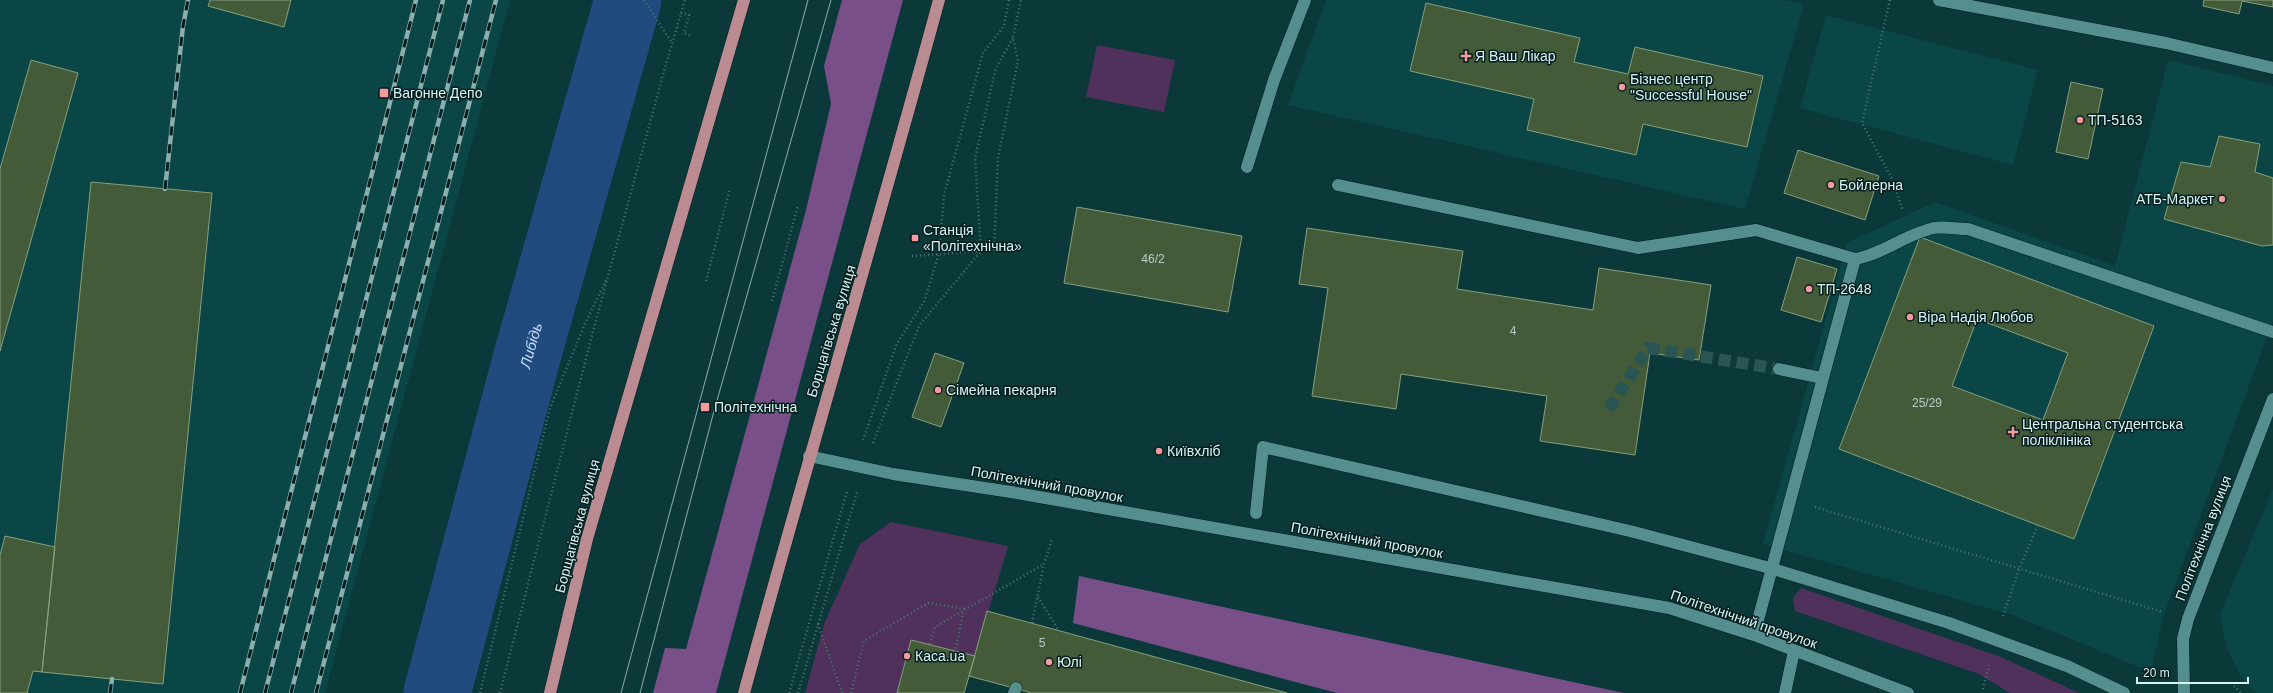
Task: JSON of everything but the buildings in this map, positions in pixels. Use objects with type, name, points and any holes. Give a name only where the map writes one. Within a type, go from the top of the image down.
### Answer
[{"type":"main road","name":"Борщагівська вулиця","points":[[550,693],[587,540],[744,0]]},
{"type":"main road","name":"Борщагівська вулиця","points":[[744,693],[809,456],[877,227],[939,0]]},
{"type":"street","points":[[1247,167],[1274,80],[1305,0]]},
{"type":"street","points":[[1939,0],[2166,43],[2273,68]]},
{"type":"street","points":[[1338,185],[1638,248],[1756,230],[1855,259],[1869,256],[1912,236],[1934,228],[1968,230],[2273,332]]},
{"type":"street","points":[[1754,635],[1770,568],[1855,259]]},
{"type":"street","points":[[1779,369],[1822,378]]},
{"type":"street","name":"Політехнічна вулиця","points":[[2184,693],[2183,639],[2188,619],[2273,399]]},
{"type":"street","points":[[1256,513],[1263,447],[1630,531],[1770,568],[1949,623],[2067,666],[2124,693]]},
{"type":"street","name":"Політехнічний провулок","points":[[809,456],[892,474],[1011,492],[1669,608],[1754,635],[1908,693]]},
{"type":"street","points":[[1785,693],[1794,651]]},
{"type":"path","points":[[644,0],[672,43]]},
{"type":"path","points":[[500,693],[609,274],[685,0]]},
{"type":"path","points":[[789,693],[897,343],[924,302],[939,252],[944,195],[983,53],[1004,26],[1009,0]]},
{"type":"path","points":[[798,693],[860,466],[919,326],[981,251],[975,158],[996,68],[1013,37],[1021,0]]},
{"type":"path","points":[[1890,0],[1862,123],[1892,179],[1912,236]]},
{"type":"path","points":[[681,13],[689,15],[684,33],[692,36]]},
{"type":"path","points":[[912,256],[939,252],[994,250],[998,158],[1018,61],[1013,37]]},
{"type":"path","points":[[706,281],[730,188]]},
{"type":"path","points":[[772,301],[798,205]]},
{"type":"path","points":[[480,693],[550,408],[584,326],[609,274]]},
{"type":"path","points":[[1789,499],[2188,619]]},
{"type":"path","points":[[1983,689],[1995,640],[2019,569],[2038,525]]},
{"type":"path","points":[[1032,623],[1044,564],[1052,539]]},
{"type":"path","points":[[930,644],[935,628],[964,609],[1044,564]]},
{"type":"path","points":[[1038,597],[1059,631]]},
{"type":"path","points":[[851,693],[864,642],[928,603],[964,609]]},
{"type":"path","points":[[955,651],[964,609]]},
{"type":"path","points":[[817,623],[842,693]]},
{"type":"path","points":[[2234,686],[2241,693]]},
{"type":"shaded area","points":[[0,0],[510,0],[325,693],[0,693]]},
{"type":"shaded area","points":[[842,0],[903,0],[716,693],[653,693],[665,648],[686,649],[806,210],[831,104],[824,66]]},
{"type":"shaded area","points":[[1326,0],[1784,0],[1804,4],[1745,209],[1288,105]]},
{"type":"shaded area","points":[[1826,15],[2038,70],[2013,165],[1800,108]]},
{"type":"shaded area","points":[[1097,45],[1175,60],[1164,112],[1086,97]]},
{"type":"shaded area","name":"Центральна студентська поліклініка","points":[[2168,60],[2273,86],[2273,321],[2163,617],[2152,666],[2146,670],[2013,615],[1763,544],[1847,243],[1935,202],[2115,266]]},
{"type":"shaded area","points":[[2273,489],[2273,693],[2256,693],[2240,675],[2226,646],[2220,614]]},
{"type":"shaded area","points":[[891,522],[1008,546],[975,656],[911,640],[897,693],[805,693],[824,624],[860,544]]},
{"type":"shaded area","points":[[1079,576],[1624,693],[1337,693],[1073,623]]},
{"type":"shaded area","points":[[1801,588],[2001,657],[2079,693],[2010,693],[1979,674],[1795,611],[1793,598]]},
{"type":"waterway","name":"Либідь","points":[[437,693],[528,353],[628,0]]},
{"type":"tunnel","points":[[1609,409],[1648,348],[1779,369]]},
{"type":"tram line","points":[[621,693],[808,0]]},
{"type":"tram line","points":[[640,693],[714,411],[831,0]]},
{"type":"railway","points":[[165,189],[183,26],[188,0]]},
{"type":"railway","points":[[240,693],[416,0]]},
{"type":"railway","points":[[265,693],[443,0]]},
{"type":"railway","points":[[291,693],[470,0]]},
{"type":"railway","points":[[316,693],[496,0]]},
{"type":"railway","points":[[110,693],[112,679]]},
{"type":"place","name":"Я Ваш Лікар","points":[[1466,56]]},
{"type":"place","name":"Бізнес центр \"Successful House\"","points":[[1622,87]]},
{"type":"place","name":"Вагонне Депо","points":[[384,93]]},
{"type":"place","name":"ТП-5163","points":[[2080,120]]},
{"type":"place","name":"Бойлерна","points":[[1831,185]]},
{"type":"place","name":"АТБ-Маркет","points":[[2222,199]]},
{"type":"place","name":"Станція «Політехнічна»","points":[[915,238]]},
{"type":"place","name":"ТП-2648","points":[[1809,289]]},
{"type":"place","name":"Віра Надія Любов","points":[[1910,317]]},
{"type":"place","name":"Сімейна пекарня","points":[[938,390]]},
{"type":"place","name":"Політехнічна","points":[[705,407]]},
{"type":"place","name":"Центральна студентська поліклініка","points":[[2013,432]]},
{"type":"place","name":"Київхліб","points":[[1159,451]]},
{"type":"place","name":"Каса.ua","points":[[907,656]]},
{"type":"place","name":"Юлі","points":[[1049,662]]}]
